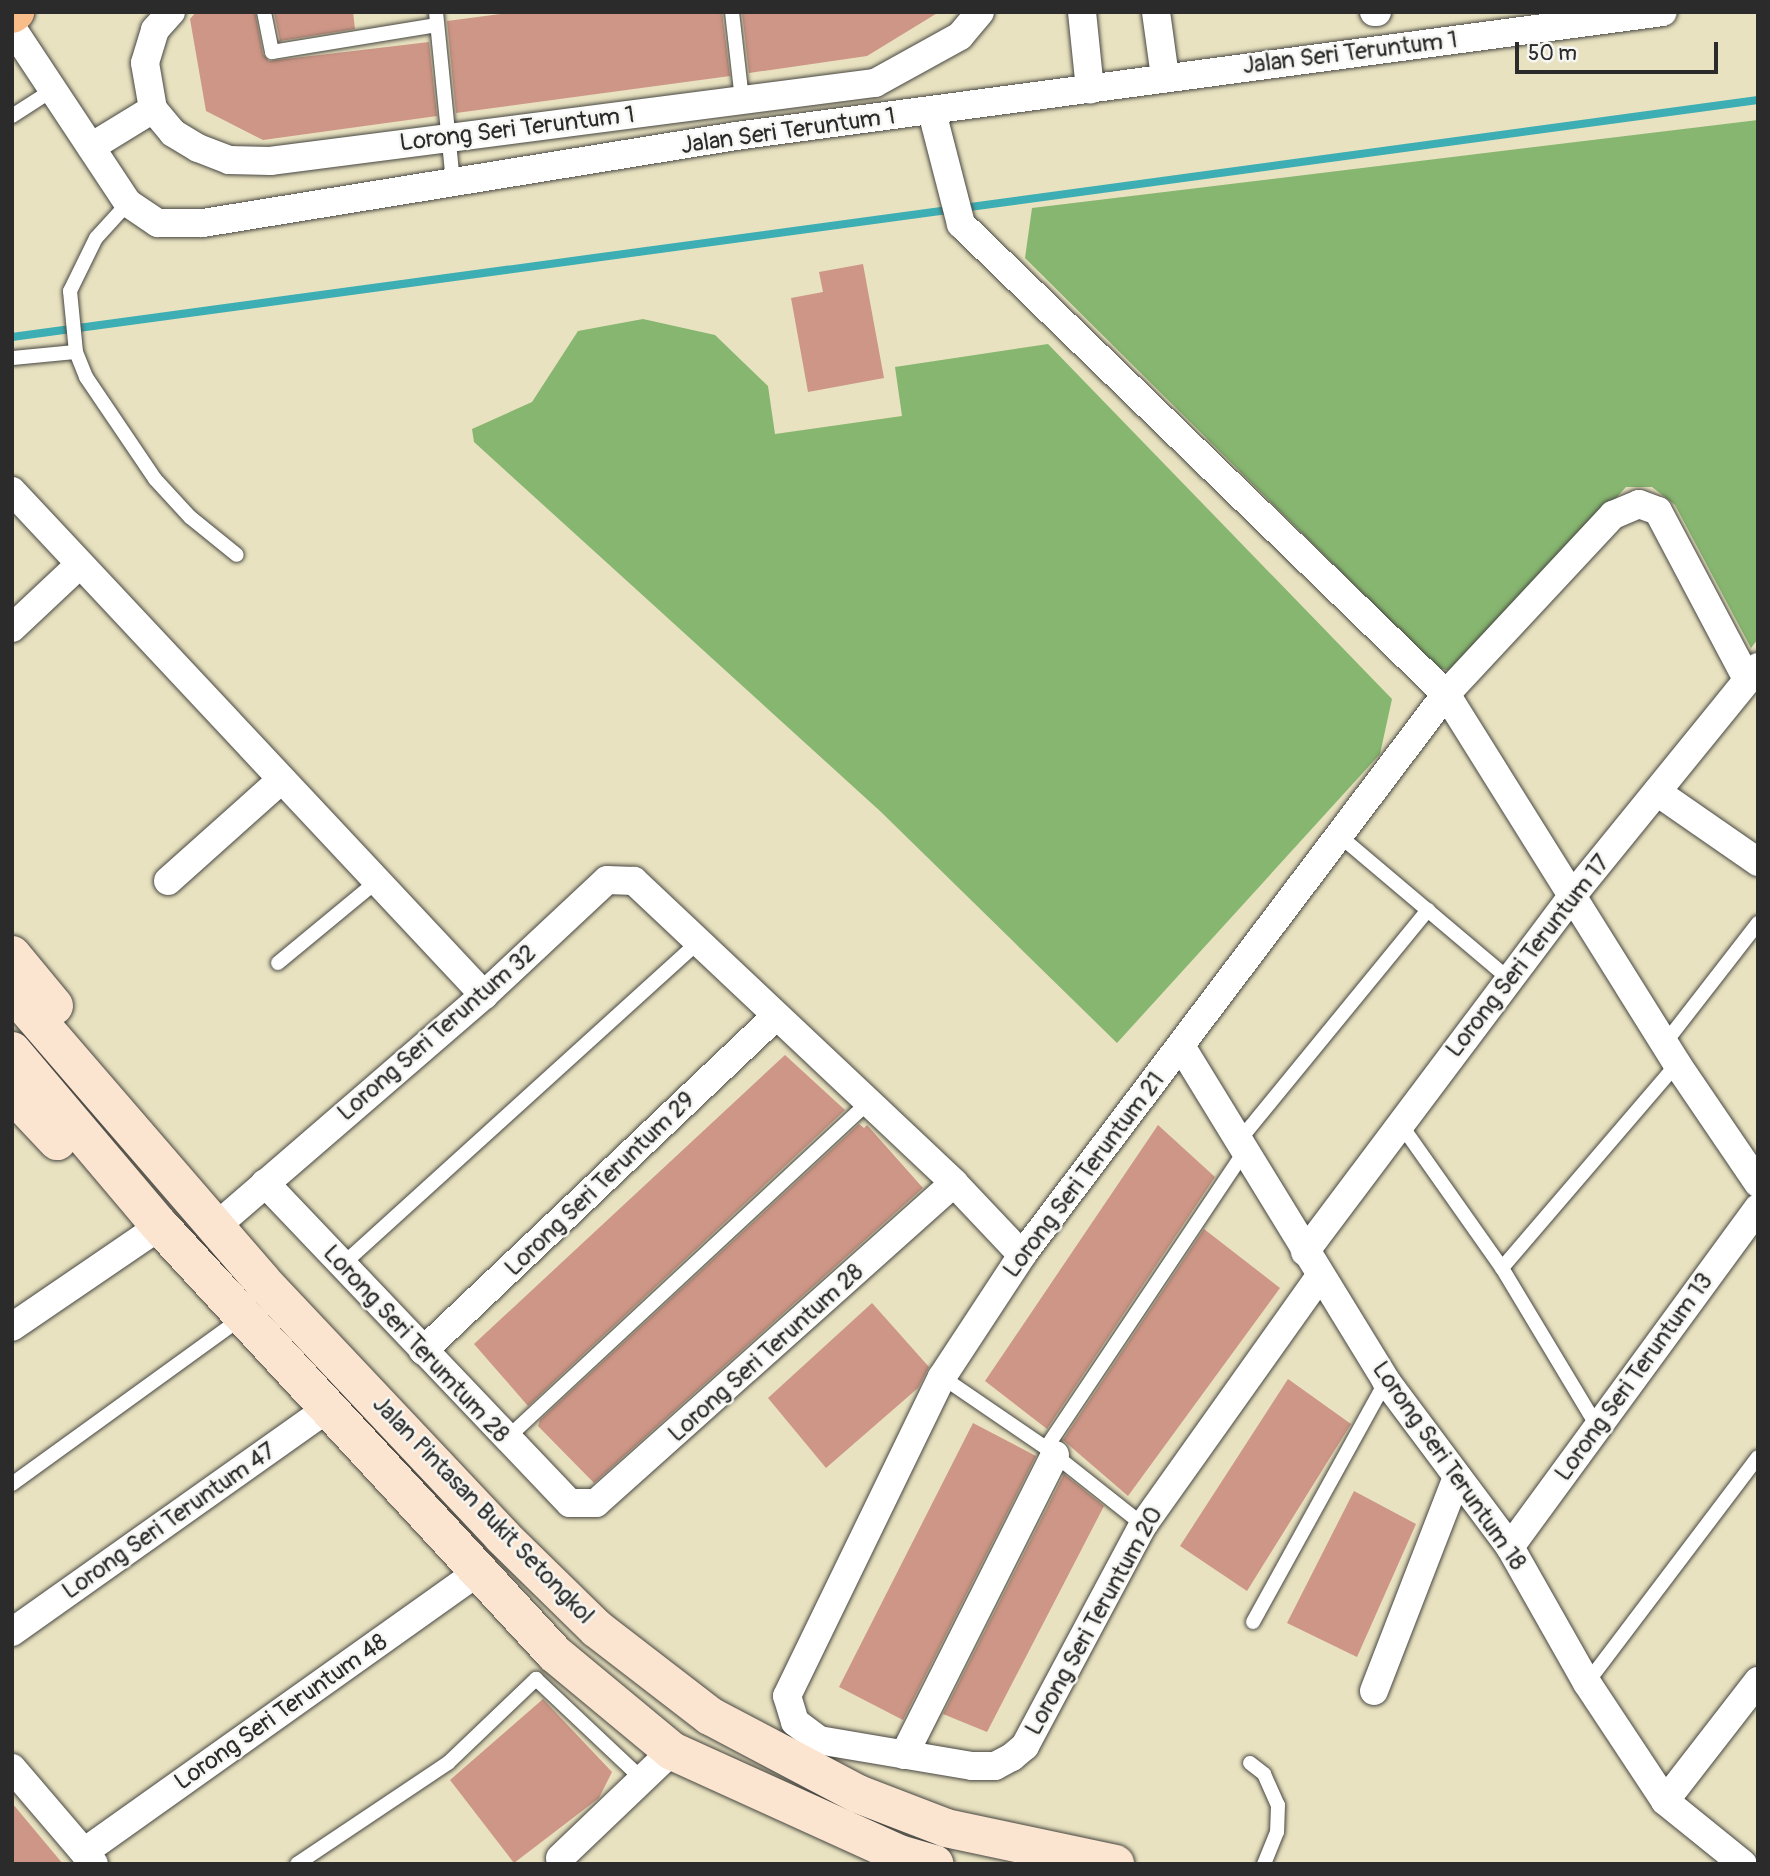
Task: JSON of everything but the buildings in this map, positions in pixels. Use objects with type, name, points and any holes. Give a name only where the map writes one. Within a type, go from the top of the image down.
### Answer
[{"type":"main road","points":[[12,955],[228,1216],[262,1281]]},
{"type":"main road","name":"Jalan Pintasan Bukit Setongkol","points":[[12,991],[262,1281],[502,1536],[597,1629],[710,1716],[858,1794],[946,1828],[1115,1864]]},
{"type":"main road","points":[[12,1051],[133,1193]]},
{"type":"main road","name":"Jalan Pintasan Bukit Setongkol","points":[[12,1093],[94,1174],[133,1193],[326,1410],[555,1654],[672,1751],[899,1854],[935,1864]]},
{"type":"street","points":[[91,147],[153,109],[145,63],[155,30],[171,12]]},
{"type":"street","name":"Lorong Seri Teruntum 1","points":[[153,109],[173,133],[229,160],[270,161],[875,83],[960,36],[980,12]]},
{"type":"street","points":[[1082,12],[1090,90]]},
{"type":"street","points":[[1156,12],[1165,77]]},
{"type":"street","name":"Jalan Seri Teruntum 1","points":[[12,28],[51,91],[128,203],[158,223],[203,223],[736,136],[932,112],[1165,77],[1663,12]]},
{"type":"street","points":[[932,112],[957,211],[1446,694],[1671,1054],[1758,1183]]},
{"type":"street","points":[[12,491],[280,781],[484,995]]},
{"type":"street","name":"Lorong Seri Teruntum 21","points":[[787,1696],[942,1377],[1022,1255],[1341,837],[1446,694],[1613,515],[1639,504],[1658,511],[1752,673]]},
{"type":"street","points":[[12,628],[79,565]]},
{"type":"street","name":"Lorong Seri Teruntum 17","points":[[1305,1252],[1399,1122],[1572,896],[1752,673]]},
{"type":"street","points":[[168,881],[280,781]]},
{"type":"street","points":[[1657,792],[1758,862]]},
{"type":"street","name":"Lorong Seri Teruntum 32","points":[[228,1216],[484,995],[607,880],[634,881],[698,942]]},
{"type":"street","points":[[698,942],[954,1183],[1022,1255]]},
{"type":"street","name":"Lorong Seri Teruntum 29","points":[[424,1351],[776,1016]]},
{"type":"street","name":"Lorong Seri Teruntum 18","points":[[1181,1046],[1386,1381],[1510,1547],[1587,1683],[1665,1801],[1743,1864]]},
{"type":"street","name":"Lorong Seri Terumtum 28","points":[[265,1183],[506,1439],[570,1503]]},
{"type":"street","name":"Lorong Seri Teruntum 28","points":[[570,1503],[596,1503],[954,1183]]},
{"type":"street","name":"Lorong Seri Teruntum 13","points":[[1510,1547],[1758,1208]]},
{"type":"street","points":[[12,1327],[160,1226]]},
{"type":"street","name":"Lorong Seri Teruntum 20","points":[[787,1696],[795,1722],[819,1740],[904,1755],[995,1766],[1024,1746],[1143,1525],[1320,1276]]},
{"type":"street","name":"Lorong Seri Teruntum 47","points":[[12,1632],[326,1410]]},
{"type":"street","points":[[904,1755],[1050,1452]]},
{"type":"street","points":[[1374,1691],[1457,1477]]},
{"type":"street","name":"Lorong Seri Teruntum 48","points":[[89,1858],[477,1573]]},
{"type":"street","points":[[1665,1801],[1753,1699]]},
{"type":"street","points":[[560,1858],[672,1751]]},
{"type":"street","points":[[12,1768],[89,1858]]},
{"type":"lane","points":[[264,12],[272,52],[437,19],[453,181]]},
{"type":"lane","points":[[732,12],[742,100]]},
{"type":"lane","points":[[12,116],[51,91]]},
{"type":"lane","points":[[128,203],[96,238],[70,291],[75,344],[86,376],[155,480],[190,517],[237,555]]},
{"type":"lane","points":[[12,358],[75,344]]},
{"type":"lane","points":[[1341,837],[1509,979]]},
{"type":"lane","points":[[278,963],[376,882]]},
{"type":"lane","points":[[1050,1452],[1241,1147],[1428,910]]},
{"type":"lane","points":[[1502,1268],[1671,1054],[1758,923]]},
{"type":"lane","points":[[342,1265],[698,942]]},
{"type":"lane","points":[[506,1439],[867,1102]]},
{"type":"lane","points":[[1399,1122],[1502,1268],[1597,1426]]},
{"type":"lane","points":[[12,1484],[242,1318]]},
{"type":"lane","points":[[942,1377],[1050,1452],[1143,1525]]},
{"type":"lane","points":[[1253,1622],[1386,1381]]},
{"type":"lane","points":[[1587,1683],[1758,1457]]},
{"type":"lane","points":[[297,1864],[448,1763],[537,1679],[642,1779]]},
{"type":"lane","points":[[1250,1763],[1264,1774],[1278,1805],[1278,1832],[1264,1864]]},
{"type":"green space","points":[[1758,120],[1758,639],[1751,648],[1675,505],[1652,487],[1626,487],[1460,673],[1438,668],[1025,258],[1032,208]]},
{"type":"green space","points":[[643,319],[715,335],[768,386],[775,434],[902,416],[895,367],[1048,344],[1392,699],[1380,754],[1117,1043],[880,811],[474,442],[472,429],[532,402],[578,331]]},
{"type":"waterway","points":[[12,337],[1758,100]]}]
